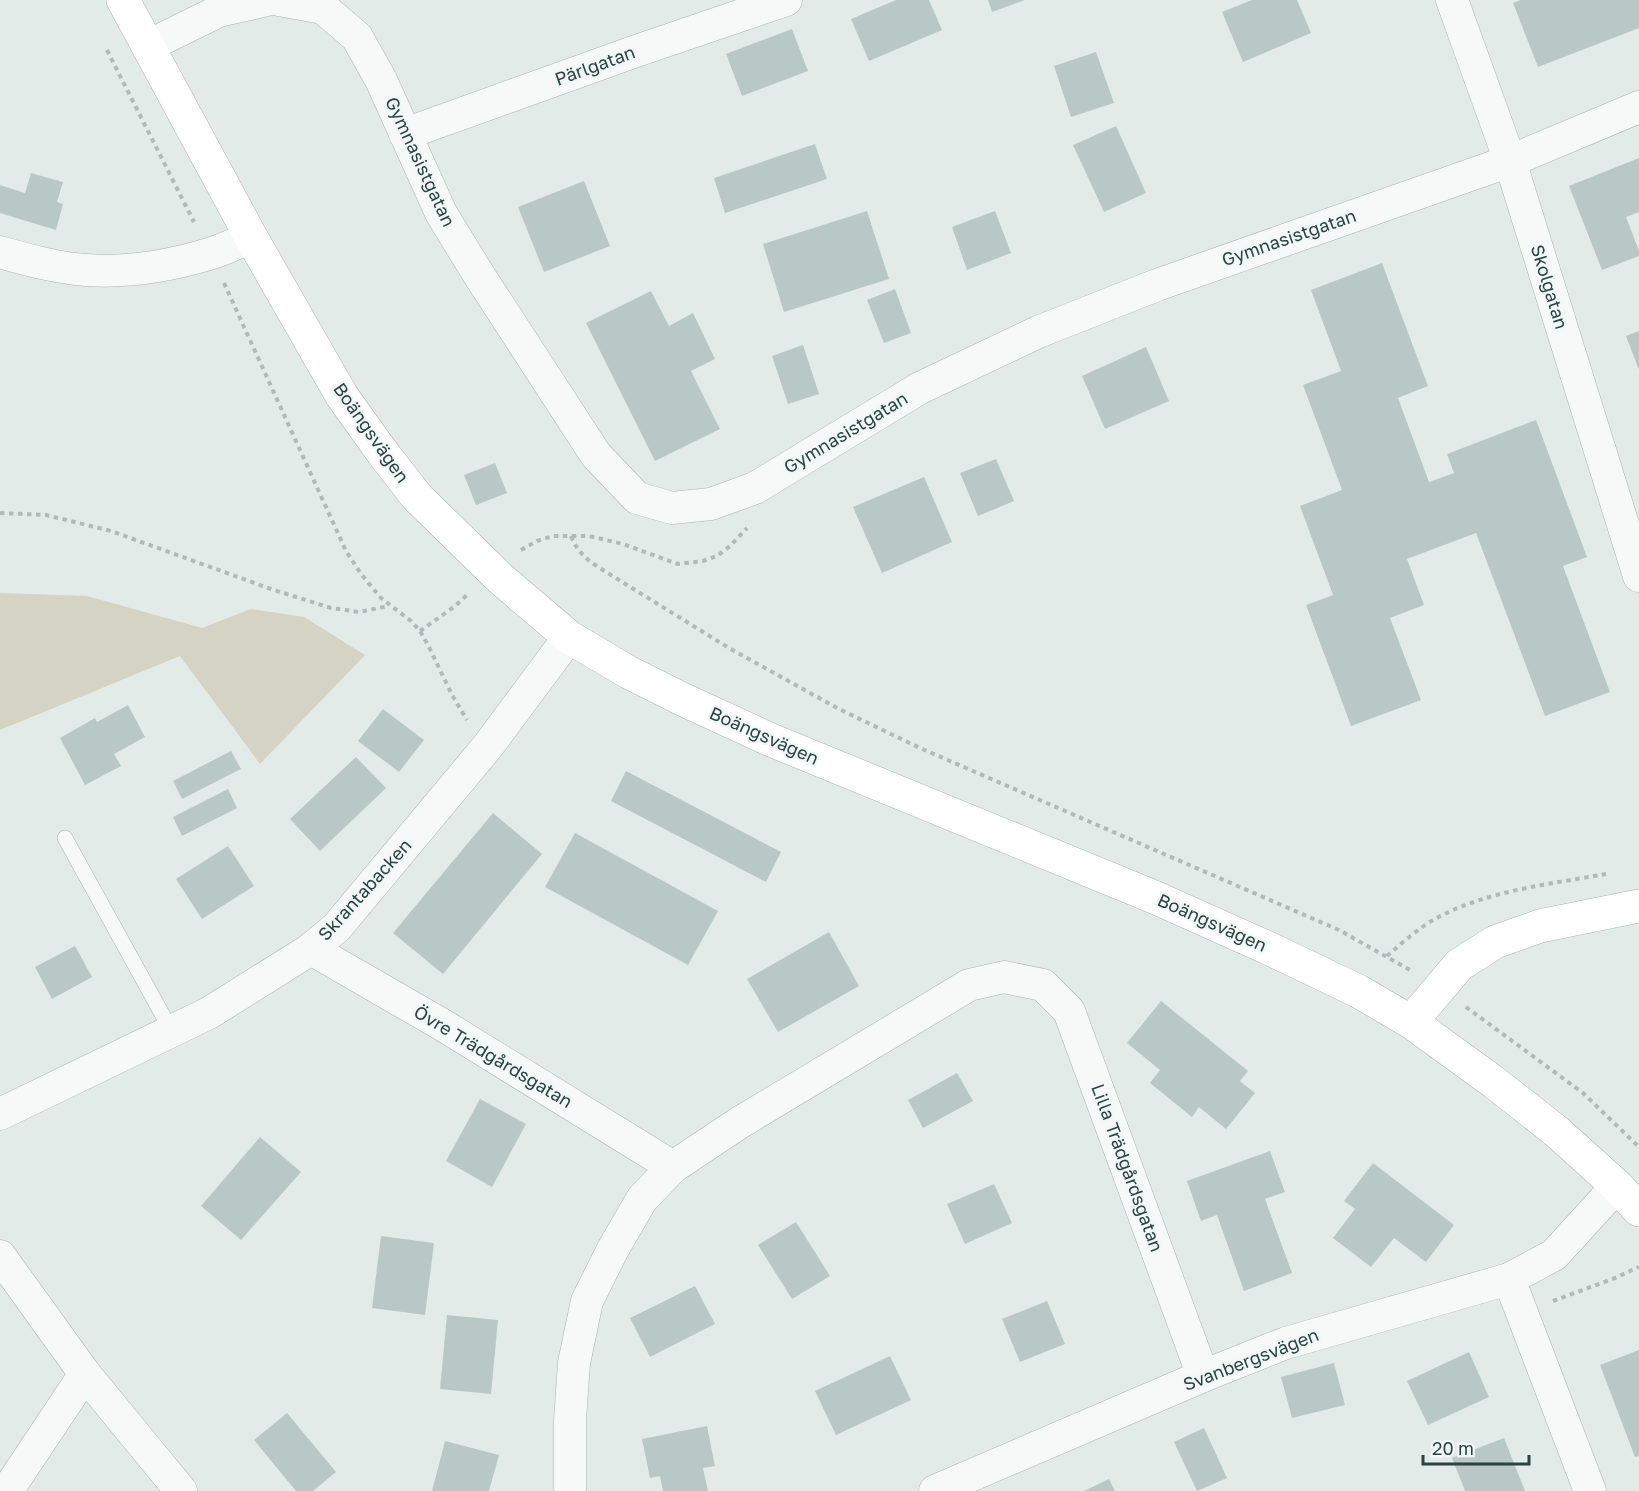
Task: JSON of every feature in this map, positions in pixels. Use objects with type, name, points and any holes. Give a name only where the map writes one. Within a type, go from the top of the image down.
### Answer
[{"type":"street","name":"Boängsvägen","points":[[123,0],[251,237],[342,396],[417,497],[501,579],[569,637],[628,672],[752,731],[1154,897],[1358,991],[1411,1022],[1495,1083],[1556,1131],[1617,1186],[1639,1210]]},
{"type":"street","points":[[148,46],[219,11],[267,0]]},
{"type":"street","name":"Gymnasistgatan","points":[[279,0],[324,4],[357,37],[381,80],[441,213],[596,455],[637,498],[672,508],[711,504],[755,488],[920,388],[1038,332],[1157,285],[1510,160],[1639,107]]},
{"type":"street","name":"Pärlgatan","points":[[405,134],[786,0]]},
{"type":"street","name":"Skolgatan","points":[[1452,0],[1510,160],[1639,576]]},
{"type":"street","points":[[0,252],[36,262],[83,270],[121,271],[210,254],[251,237]]},
{"type":"street","name":"Skrantabacken","points":[[0,1114],[209,1014],[311,949],[337,927],[488,746],[569,637]]},
{"type":"street","points":[[1411,1022],[1459,965],[1495,942],[1540,926],[1639,906]]},
{"type":"street","name":"Övre Trädgårdsgatan","points":[[311,949],[441,1024],[673,1167]]},
{"type":"street","name":"Lilla Trädgårdsgatan","points":[[673,1167],[739,1123],[969,986],[1004,976],[1043,984],[1069,1011],[1203,1376]]},
{"type":"street","points":[[570,1491],[570,1420],[574,1363],[587,1301],[642,1199],[673,1167]]},
{"type":"street","name":"Svanbergsvägen","points":[[935,1491],[1203,1376],[1286,1343],[1509,1280],[1554,1255],[1617,1186]]},
{"type":"street","points":[[0,1256],[85,1374],[181,1491]]},
{"type":"street","points":[[1509,1280],[1590,1491]]},
{"type":"street","points":[[7,1491],[85,1374]]},
{"type":"lane","points":[[65,838],[172,1032]]},
{"type":"path","points":[[106,47],[210,254],[346,551],[381,598],[411,621],[420,631],[452,695],[472,727],[488,746]]},
{"type":"path","points":[[0,513],[46,515],[103,529],[331,608],[359,612],[390,606]]},
{"type":"path","points":[[521,550],[545,538],[571,536],[576,549],[598,567],[729,648],[839,710],[920,748],[1339,930],[1404,966],[1473,1011],[1583,1093],[1639,1147]]},
{"type":"path","points":[[420,631],[472,591]]},
{"type":"path","points":[[1522,1312],[1639,1267]]},
{"type":"shaded area","points":[[0,593],[87,596],[202,628],[251,609],[304,617],[365,655],[260,764],[180,656],[0,730]]},
{"type":"building","points":[[896,0],[929,0],[942,30],[869,61],[851,19]]},
{"type":"building","points":[[988,0],[1025,0],[992,12]]},
{"type":"building","points":[[1252,0],[1297,0],[1311,33],[1243,62],[1222,12]]},
{"type":"building","points":[[1521,0],[1639,0],[1639,28],[1538,67],[1513,3]]},
{"type":"building","points":[[792,29],[808,71],[742,96],[726,54]]},
{"type":"building","points":[[1096,52],[1114,103],[1071,117],[1054,66]]},
{"type":"building","points":[[1116,126],[1146,193],[1104,212],[1073,145]]},
{"type":"building","points":[[815,144],[827,179],[725,213],[714,178]]},
{"type":"building","points":[[1639,158],[1639,212],[1626,217],[1639,256],[1602,270],[1569,186]]},
{"type":"building","points":[[31,173],[63,182],[57,202],[63,204],[56,230],[0,213],[0,185],[25,193]]},
{"type":"building","points":[[584,181],[610,246],[544,272],[518,207]]},
{"type":"building","points":[[867,211],[889,279],[784,312],[763,244]]},
{"type":"building","points":[[995,211],[1011,253],[967,270],[952,227]]},
{"type":"building","points":[[1382,263],[1428,386],[1398,398],[1429,482],[1454,473],[1447,454],[1536,420],[1587,557],[1563,566],[1610,692],[1545,716],[1476,533],[1407,559],[1424,605],[1390,618],[1421,700],[1351,726],[1306,605],[1333,595],[1300,506],[1342,490],[1303,385],[1341,371],[1311,290]]},
{"type":"building","points":[[895,289],[911,333],[884,343],[867,300]]},
{"type":"building","points":[[651,291],[669,326],[693,313],[715,359],[691,371],[720,429],[655,461],[586,323]]},
{"type":"building","points":[[1639,331],[1639,370],[1626,336]]},
{"type":"building","points":[[803,345],[819,394],[788,404],[772,356]]},
{"type":"building","points":[[1146,347],[1169,401],[1105,429],[1082,376]]},
{"type":"building","points":[[996,459],[1014,501],[978,516],[960,473]]},
{"type":"building","points":[[495,463],[507,493],[476,505],[464,475]]},
{"type":"building","points":[[924,477],[952,542],[882,573],[853,507]]},
{"type":"building","points":[[128,705],[145,737],[114,754],[121,766],[85,785],[60,738],[95,718],[97,722]]},
{"type":"building","points":[[383,709],[424,740],[399,772],[358,741]]},
{"type":"building","points":[[231,751],[241,769],[182,799],[173,781]]},
{"type":"building","points":[[356,757],[386,788],[320,851],[290,819]]},
{"type":"building","points":[[626,771],[781,852],[766,882],[611,801]]},
{"type":"building","points":[[228,789],[237,808],[182,836],[173,817]]},
{"type":"building","points":[[493,813],[542,854],[443,974],[393,933]]},
{"type":"building","points":[[575,833],[718,911],[688,965],[545,887]]},
{"type":"building","points":[[228,846],[254,886],[202,919],[176,879]]},
{"type":"building","points":[[829,932],[859,986],[778,1032],[747,979]]},
{"type":"building","points":[[75,946],[92,977],[52,999],[35,967]]},
{"type":"building","points":[[1161,1001],[1248,1071],[1240,1081],[1255,1093],[1226,1129],[1199,1107],[1192,1117],[1150,1083],[1160,1070],[1127,1043]]},
{"type":"building","points":[[957,1073],[973,1101],[923,1128],[908,1100]]},
{"type":"building","points":[[480,1099],[526,1124],[492,1187],[446,1161]]},
{"type":"building","points":[[260,1137],[301,1172],[241,1240],[201,1206]]},
{"type":"building","points":[[1270,1151],[1285,1192],[1265,1199],[1292,1273],[1244,1291],[1217,1215],[1201,1221],[1187,1181]]},
{"type":"building","points":[[1373,1163],[1454,1225],[1426,1262],[1394,1238],[1371,1267],[1333,1238],[1355,1209],[1344,1201]]},
{"type":"building","points":[[994,1184],[1012,1223],[965,1244],[947,1204]]},
{"type":"building","points":[[796,1222],[830,1276],[792,1299],[758,1245]]},
{"type":"building","points":[[381,1236],[434,1243],[425,1315],[372,1308]]},
{"type":"building","points":[[695,1286],[715,1324],[650,1357],[630,1318]]},
{"type":"building","points":[[1047,1301],[1065,1344],[1020,1362],[1002,1319]]},
{"type":"building","points":[[447,1315],[498,1320],[491,1394],[440,1389]]},
{"type":"building","points":[[1639,1350],[1639,1456],[1635,1457],[1600,1365]]},
{"type":"building","points":[[1469,1352],[1489,1397],[1428,1425],[1407,1381]]},
{"type":"building","points":[[890,1356],[911,1400],[836,1435],[815,1391]]},
{"type":"building","points":[[1334,1363],[1345,1405],[1292,1418],[1281,1377]]},
{"type":"building","points":[[287,1413],[336,1472],[313,1491],[296,1491],[254,1440]]},
{"type":"building","points":[[707,1426],[715,1466],[703,1468],[708,1491],[663,1491],[660,1476],[650,1478],[642,1439]]},
{"type":"building","points":[[1204,1428],[1227,1478],[1197,1491],[1174,1442]]},
{"type":"building","points":[[1504,1438],[1525,1491],[1465,1491],[1452,1458]]},
{"type":"building","points":[[445,1441],[499,1455],[489,1491],[432,1491]]},
{"type":"building","points":[[1109,1479],[1115,1491],[1084,1491]]}]
